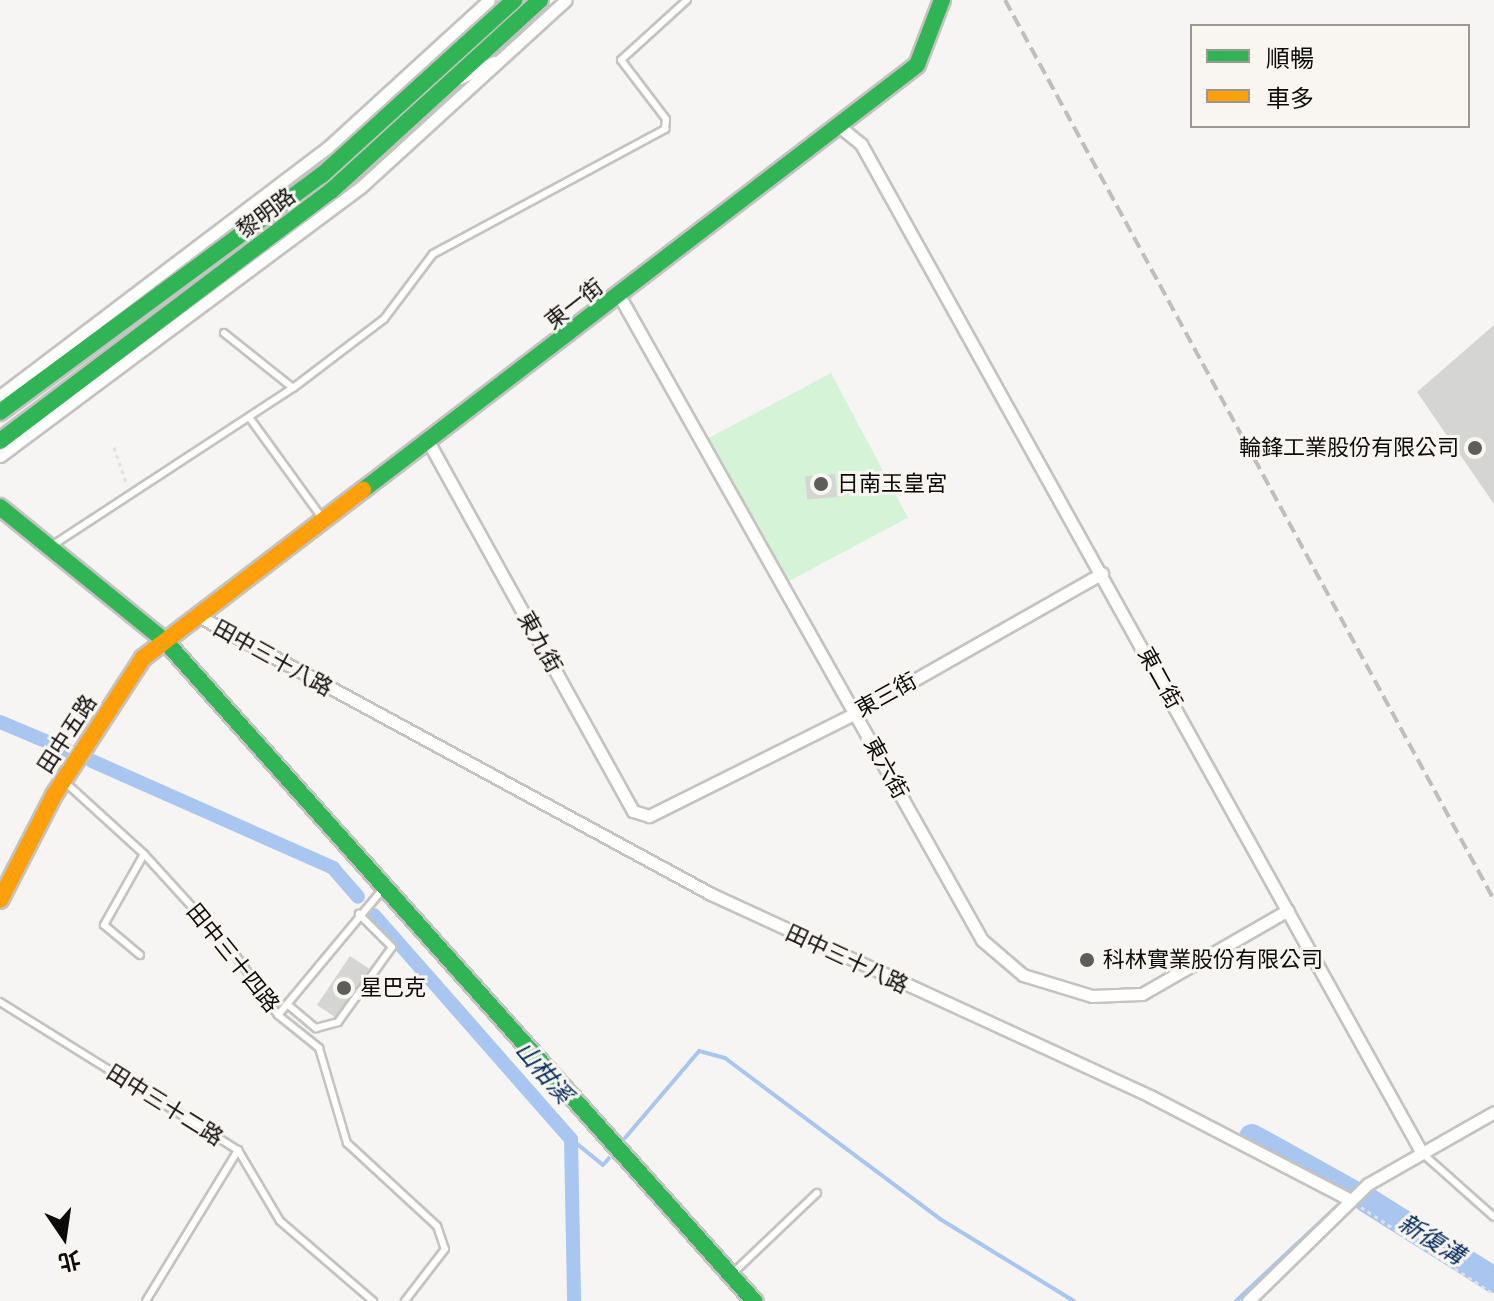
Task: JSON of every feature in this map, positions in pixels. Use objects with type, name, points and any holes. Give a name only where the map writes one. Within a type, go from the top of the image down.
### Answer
[{"type":"street","points":[[0,396],[222,229],[427,59],[489,0]]},
{"type":"street","name":"黎明路","points":[[0,412],[322,175],[514,0]]},
{"type":"street","name":"黎明路","points":[[0,441],[331,191],[459,79],[498,53],[540,0]]},
{"type":"street","points":[[0,456],[372,178],[498,53],[566,0]]},
{"type":"street","name":"東一街","points":[[202,618],[917,65],[942,0]]},
{"type":"street","points":[[427,59],[496,19]]},
{"type":"street","name":"東二街","points":[[840,127],[861,144],[1422,1153]]},
{"type":"street","points":[[178,280],[222,229]]},
{"type":"street","points":[[203,306],[222,274]]},
{"type":"street","name":"東六街","points":[[620,297],[982,940],[1023,975],[1092,996],[1142,994],[1288,910]]},
{"type":"street","name":"東九街","points":[[429,443],[633,811],[667,813]]},
{"type":"street","points":[[0,507],[165,641],[754,1301]]},
{"type":"street","name":"東三街","points":[[667,813],[856,713],[1102,573]]},
{"type":"street","name":"田中五路","points":[[0,900],[63,781],[143,658],[202,618]]},
{"type":"street","name":"田中三十八路","points":[[202,618],[711,894],[1150,1096],[1351,1200]]},
{"type":"street","points":[[1248,1301],[1351,1200],[1422,1153],[1494,1112]]},
{"type":"lane","points":[[50,547],[293,388],[384,319],[433,254],[665,129],[666,119],[621,60],[687,0]]},
{"type":"lane","points":[[224,333],[293,388]]},
{"type":"lane","points":[[249,417],[326,523]]},
{"type":"lane","name":"田中三十四路","points":[[63,781],[144,854],[278,1015],[319,1048],[347,1143],[437,1226],[445,1249],[405,1301]]},
{"type":"lane","points":[[140,955],[104,925],[144,854]]},
{"type":"lane","points":[[278,1015],[359,914],[385,887]]},
{"type":"lane","points":[[287,1004],[316,1028],[338,1022],[392,947],[359,914]]},
{"type":"lane","name":"田中三十二路","points":[[0,1002],[238,1150],[280,1221],[373,1301]]},
{"type":"lane","points":[[146,1301],[238,1150]]},
{"type":"lane","name":"東二街","points":[[1422,1153],[1494,1217]]},
{"type":"lane","points":[[731,1275],[817,1193]]},
{"type":"path","points":[[114,447],[130,495]]},
{"type":"path","points":[[1351,1200],[1494,1294]]},
{"type":"green space","points":[[831,373],[908,518],[777,587],[700,442]]},
{"type":"building","name":"輪鋒工業股份有限公司","points":[[1494,325],[1494,504],[1417,392]]},
{"type":"building","name":"日南玉皇宮","points":[[835,474],[837,497],[807,500],[805,477]]},
{"type":"building","name":"星巴克","points":[[350,956],[369,969],[336,1018],[317,1005]]},
{"type":"waterway","name":"山柑溪","points":[[0,722],[67,750]]},
{"type":"waterway","name":"山柑溪","points":[[92,761],[333,868],[358,897]]},
{"type":"waterway","name":"山柑溪","points":[[374,915],[571,1139],[574,1301]]},
{"type":"waterway","points":[[625,1138],[699,1051],[725,1058],[940,1219],[1074,1301]]},
{"type":"waterway","name":"新復溝","points":[[1252,1137],[1353,1193]]},
{"type":"waterway","points":[[571,1139],[603,1165],[609,1158]]},
{"type":"waterway","name":"新復溝","points":[[1367,1200],[1494,1280]]},
{"type":"waterway","points":[[1236,1301],[1337,1206]]},
{"type":"railway","points":[[1005,0],[1494,900]]},
{"type":"traffic: fast","points":[[0,412],[322,175],[514,0]]},
{"type":"traffic: fast","points":[[0,441],[331,191],[540,0]]},
{"type":"traffic: fast","points":[[363,490],[917,65],[942,0]]},
{"type":"traffic: fast","points":[[0,507],[165,641],[754,1301]]},
{"type":"traffic: slow","points":[[0,900],[54,795],[143,658],[363,490]]},
{"type":"place","name":"輪鋒工業股份有限公司","points":[[1475,448]]},
{"type":"place","name":"日南玉皇宮","points":[[821,484]]},
{"type":"place","name":"科林實業股份有限公司","points":[[1087,960]]},
{"type":"place","name":"星巴克","points":[[344,988]]}]
